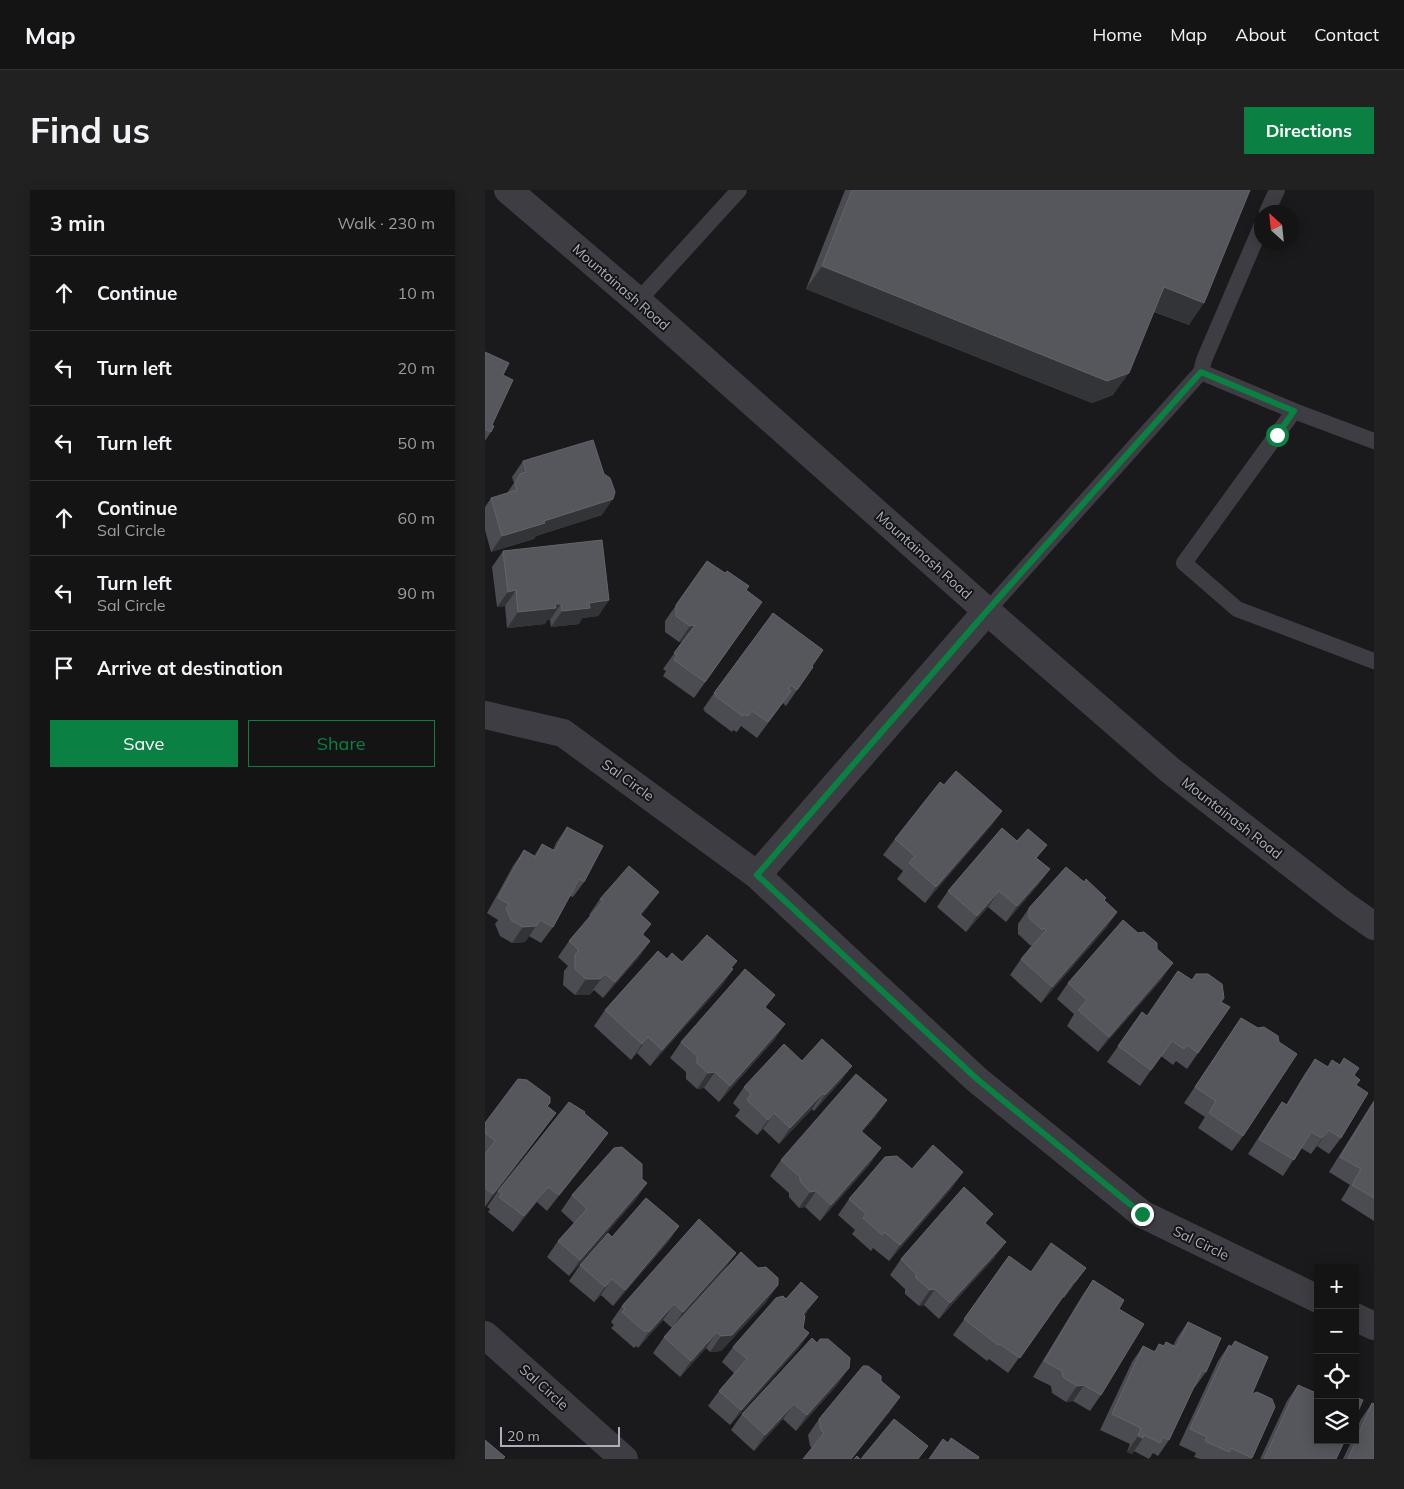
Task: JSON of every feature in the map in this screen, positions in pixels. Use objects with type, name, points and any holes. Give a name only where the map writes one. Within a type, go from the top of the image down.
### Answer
[{"type":"street","name":"Mountainash Road","points":[[508,190],[638,301],[987,611],[1170,770],[1344,905],[1374,926]]},
{"type":"street","points":[[757,875],[987,611]]},
{"type":"street","name":"Sal Circle","points":[[485,715],[563,733],[757,875],[977,1079],[1142,1214],[1314,1297]]},
{"type":"street","points":[[1359,1318],[1374,1326]]},
{"type":"street","name":"Sal Circle","points":[[485,1335],[625,1459]]},
{"type":"lane","points":[[638,301],[739,190]]},
{"type":"lane","points":[[1270,205],[1277,190]]},
{"type":"lane","points":[[987,611],[1201,372],[1204,360],[1254,243]]},
{"type":"lane","points":[[1201,372],[1294,411],[1374,441]]},
{"type":"lane","points":[[1294,411],[1184,563],[1237,609],[1374,661]]},
{"type":"building","points":[[852,190],[1250,190],[1204,303],[1164,287],[1129,373],[1107,381],[822,266]]},
{"type":"building","points":[[485,352],[509,363],[503,375],[513,380],[492,425],[494,426],[491,432],[485,429]]},
{"type":"building","points":[[593,440],[604,474],[610,478],[615,492],[613,499],[502,536],[491,498],[517,490],[515,484],[520,474],[526,472],[523,461]]},
{"type":"building","points":[[602,540],[609,600],[589,603],[590,608],[562,611],[561,604],[555,604],[556,608],[518,612],[516,590],[508,592],[503,551]]},
{"type":"building","points":[[707,561],[725,573],[727,571],[749,586],[746,590],[762,602],[705,682],[674,660],[677,655],[674,653],[695,625],[690,626],[676,616],[676,605]]},
{"type":"building","points":[[773,613],[823,650],[797,690],[791,685],[788,689],[791,691],[768,722],[752,711],[748,716],[744,714],[743,716],[715,696],[716,694],[714,693]]},
{"type":"building","points":[[956,771],[1002,811],[936,887],[909,863],[915,856],[895,839],[940,782],[944,785]]},
{"type":"building","points":[[567,827],[603,846],[584,882],[579,879],[553,927],[540,920],[536,926],[523,927],[511,920],[506,908],[509,904],[498,898],[524,850],[536,857],[542,844],[555,851]]},
{"type":"building","points":[[1002,828],[1017,841],[1028,829],[1047,845],[1036,858],[1050,869],[1017,906],[999,891],[977,916],[948,891]]},
{"type":"building","points":[[629,866],[659,892],[640,914],[651,924],[642,934],[650,941],[615,982],[605,974],[600,979],[586,979],[575,969],[575,955],[579,950],[569,941],[603,901],[600,899]]},
{"type":"building","points":[[1066,867],[1084,882],[1086,879],[1106,898],[1104,900],[1117,912],[1052,987],[1021,959],[1046,930],[1044,928],[1042,930],[1029,918],[1029,908]]},
{"type":"building","points":[[1123,920],[1138,933],[1144,932],[1157,943],[1157,949],[1173,963],[1109,1037],[1078,1010],[1087,1000],[1068,983]]},
{"type":"building","points":[[707,935],[737,961],[731,968],[733,969],[662,1050],[648,1037],[642,1044],[605,1010],[658,951],[667,959],[672,953],[682,962]]},
{"type":"building","points":[[745,969],[775,995],[765,1007],[785,1024],[730,1086],[715,1072],[708,1073],[697,1063],[697,1056],[681,1042]]},
{"type":"building","points":[[1178,971],[1192,980],[1196,974],[1208,974],[1222,984],[1224,998],[1221,1002],[1230,1007],[1198,1053],[1187,1045],[1184,1049],[1172,1041],[1151,1070],[1118,1046],[1142,1012],[1147,1016]]},
{"type":"building","points":[[1241,1018],[1258,1028],[1264,1027],[1278,1036],[1279,1042],[1297,1054],[1243,1136],[1209,1113],[1216,1101],[1195,1087]]},
{"type":"building","points":[[822,1039],[852,1066],[790,1128],[774,1113],[768,1120],[747,1100],[751,1094],[744,1087],[784,1044],[802,1061]]},
{"type":"building","points":[[1344,1058],[1359,1068],[1354,1075],[1360,1080],[1356,1085],[1368,1093],[1341,1138],[1329,1130],[1322,1138],[1311,1132],[1294,1160],[1259,1139],[1282,1102],[1287,1105],[1315,1059],[1328,1067],[1332,1060],[1340,1065]]},
{"type":"building","points":[[856,1074],[887,1100],[861,1131],[881,1148],[831,1205],[816,1191],[810,1192],[800,1181],[800,1177],[781,1160]]},
{"type":"building","points":[[518,1079],[527,1080],[550,1097],[550,1103],[547,1106],[556,1113],[493,1194],[485,1188],[485,1154],[495,1141],[485,1133],[485,1123]]},
{"type":"building","points":[[569,1102],[585,1112],[608,1133],[559,1195],[548,1187],[524,1216],[499,1197],[502,1194],[498,1191]]},
{"type":"building","points":[[1374,1102],[1374,1198],[1352,1185],[1361,1169],[1340,1157]]},
{"type":"building","points":[[933,1145],[963,1172],[900,1245],[884,1232],[882,1235],[863,1218],[866,1214],[849,1199],[885,1157],[897,1156],[912,1169]]},
{"type":"building","points":[[622,1147],[642,1164],[642,1179],[647,1183],[580,1260],[558,1241],[587,1209],[572,1195],[614,1148]]},
{"type":"building","points":[[964,1187],[993,1214],[985,1223],[1006,1242],[950,1303],[935,1289],[930,1290],[916,1278],[916,1274],[901,1259]]},
{"type":"building","points":[[646,1198],[679,1226],[625,1290],[612,1279],[605,1287],[580,1265],[608,1233],[612,1237]]},
{"type":"building","points":[[699,1219],[736,1253],[683,1312],[674,1304],[649,1332],[647,1330],[645,1332],[622,1312],[625,1309],[622,1306]]},
{"type":"building","points":[[1051,1243],[1086,1268],[1074,1281],[1020,1358],[1000,1344],[998,1345],[964,1319],[1009,1256],[1031,1272]]},
{"type":"building","points":[[741,1252],[758,1268],[766,1267],[778,1278],[778,1285],[732,1335],[721,1336],[717,1332],[691,1361],[664,1337]]},
{"type":"building","points":[[1093,1280],[1124,1300],[1119,1309],[1144,1324],[1101,1395],[1084,1385],[1077,1386],[1063,1377],[1062,1371],[1044,1361]]},
{"type":"building","points":[[801,1282],[818,1297],[803,1314],[805,1316],[803,1328],[809,1333],[741,1410],[719,1391],[747,1359],[733,1347],[776,1298],[783,1296],[786,1299]]},
{"type":"building","points":[[1188,1322],[1221,1338],[1206,1372],[1202,1370],[1169,1440],[1163,1437],[1160,1443],[1144,1435],[1143,1438],[1138,1436],[1141,1428],[1112,1414],[1143,1346],[1155,1352],[1159,1344],[1164,1346],[1166,1342],[1176,1347]]},
{"type":"building","points":[[812,1338],[817,1343],[820,1339],[828,1339],[850,1358],[849,1368],[807,1415],[794,1404],[765,1435],[742,1414]]},
{"type":"building","points":[[1235,1341],[1268,1357],[1252,1394],[1257,1392],[1272,1399],[1275,1407],[1252,1458],[1231,1448],[1229,1452],[1205,1441],[1207,1437],[1190,1429],[1229,1345],[1232,1347]]},
{"type":"building","points":[[863,1366],[868,1366],[881,1376],[881,1381],[900,1397],[851,1459],[803,1459],[824,1433],[821,1430],[819,1419]]},
{"type":"building","points":[[1298,1385],[1314,1392],[1314,1444],[1343,1444],[1336,1459],[1264,1459]]},
{"type":"building","points":[[1359,1398],[1363,1400],[1359,1409]]},
{"type":"building","points":[[1372,1403],[1374,1404],[1374,1459],[1348,1459],[1354,1444],[1359,1444],[1359,1433]]},
{"type":"building","points":[[894,1419],[928,1446],[918,1459],[861,1459]]},
{"type":"building","points":[[951,1438],[979,1457],[978,1459],[929,1459],[943,1439],[948,1443]]},
{"type":"building","points":[[485,1440],[505,1457],[503,1459],[485,1459]]},
{"type":"route","points":[[1142,1214],[977,1079],[757,875],[987,611],[1201,372],[1294,411],[1277,435]]}]
